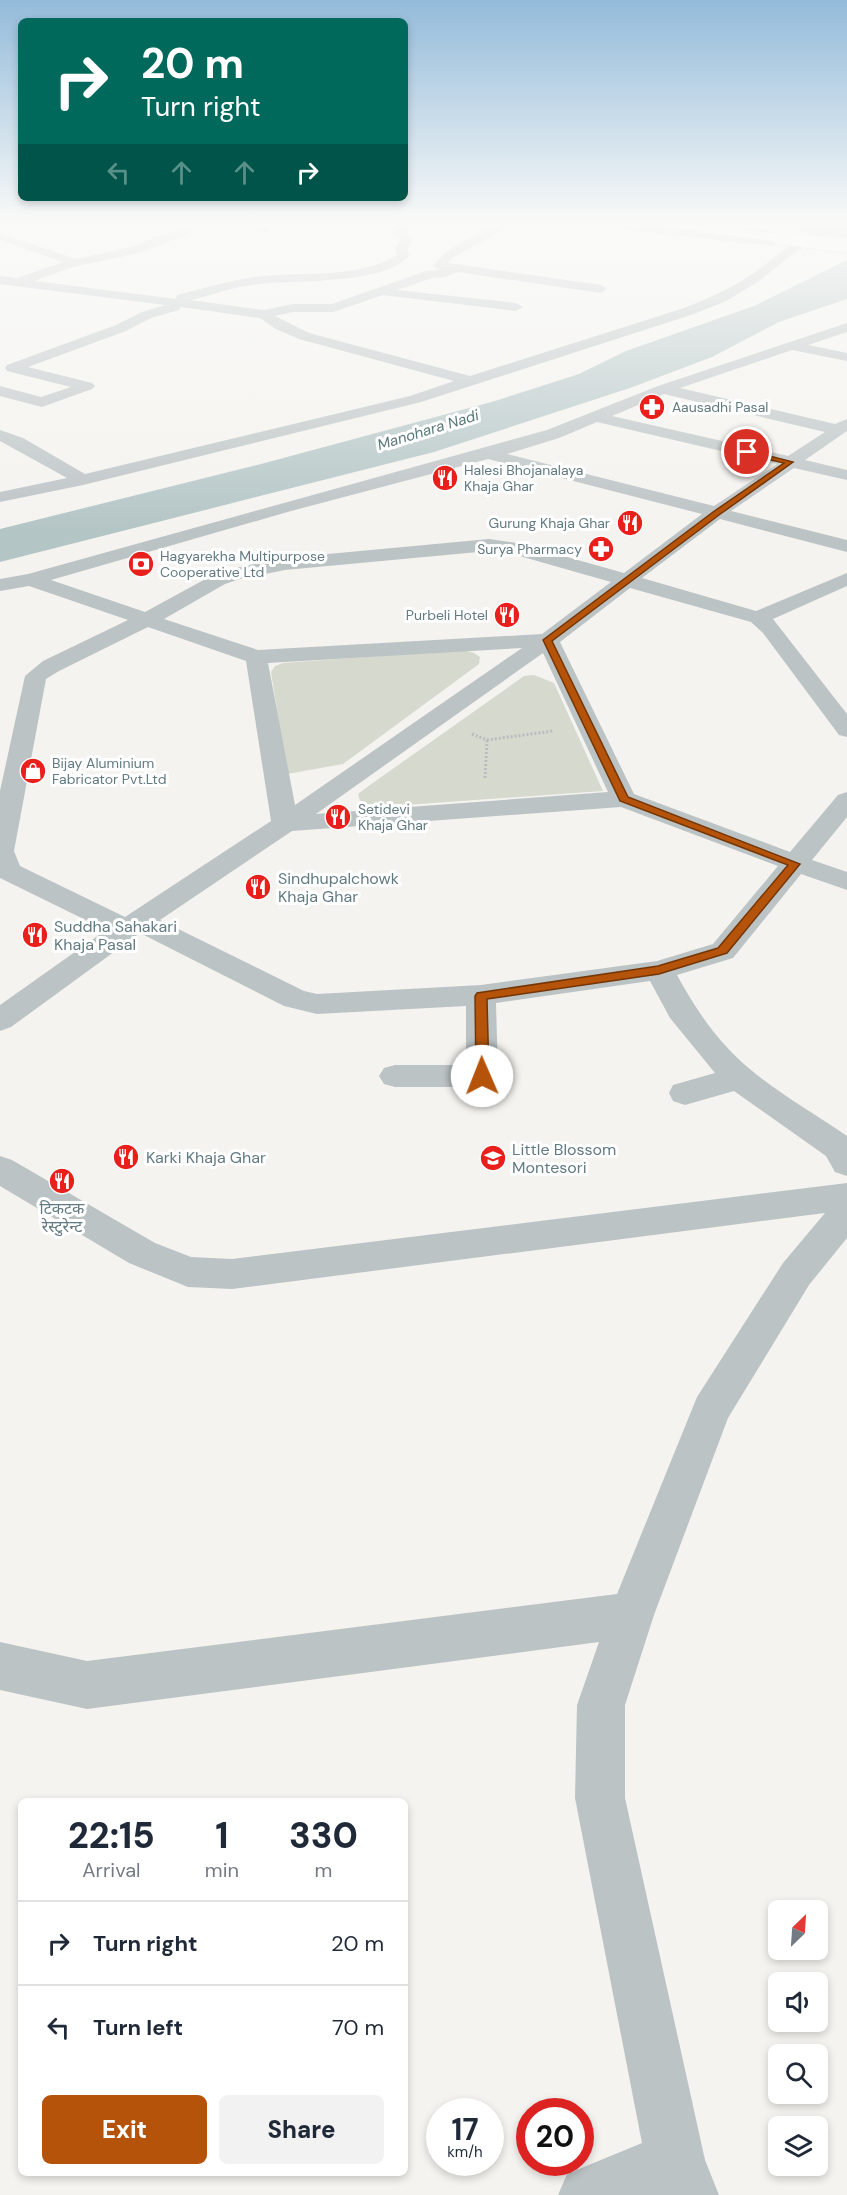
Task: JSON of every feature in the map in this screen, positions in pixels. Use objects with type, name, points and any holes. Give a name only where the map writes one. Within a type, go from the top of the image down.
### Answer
[{"type":"street","points":[[0,391],[42,402],[87,386],[12,368],[123,326]]},
{"type":"street","points":[[282,326],[304,336],[471,382],[508,385]]},
{"type":"street","points":[[0,497],[83,480],[415,399],[637,326]]},
{"type":"street","points":[[0,585],[30,580],[285,507],[488,454],[553,434],[663,389],[847,327]]},
{"type":"street","points":[[790,345],[847,357]]},
{"type":"street","points":[[663,389],[842,427]]},
{"type":"street","points":[[596,417],[847,476]]},
{"type":"street","points":[[0,1020],[133,925],[285,824],[548,640],[716,513],[842,427]]},
{"type":"street","points":[[0,435],[17,441],[83,480]]},
{"type":"street","points":[[488,454],[847,546]]},
{"type":"street","points":[[847,730],[771,628],[758,618],[510,547],[489,545],[285,564],[235,574],[219,580],[146,620],[51,666],[36,676],[1,851],[8,871],[294,999],[317,1004],[481,996],[659,970],[723,951],[847,800]]},
{"type":"street","points":[[758,618],[847,579]]},
{"type":"street","points":[[30,580],[256,657],[548,640]]},
{"type":"street","points":[[548,640],[624,799]]},
{"type":"street","points":[[256,657],[285,824]]},
{"type":"street","points":[[285,824],[624,799],[847,882]]},
{"type":"street","points":[[659,970],[681,1011],[713,1052],[739,1078],[813,1127],[838,1147],[847,1163]]},
{"type":"street","points":[[395,1076],[482,1076],[481,996]]},
{"type":"street","points":[[685,1093],[739,1078]]},
{"type":"street","points":[[0,1169],[142,1253],[188,1272],[232,1274],[847,1197]]},
{"type":"street","points":[[588,2195],[682,2177],[600,1798],[601,1705],[630,1615],[711,1410],[796,1274],[847,1213]]},
{"type":"street","points":[[0,1666],[87,1685],[630,1615]]},
{"type":"path","points":[[508,385],[563,401]]},
{"type":"path","points":[[434,720],[487,740],[589,727]]},
{"type":"shaded area","points":[[463,650],[480,657],[479,664],[343,764],[287,774],[271,672],[275,666],[283,663]]},
{"type":"shaded area","points":[[534,675],[554,683],[603,791],[377,807],[366,806],[360,801],[358,794],[370,785],[524,676]]},
{"type":"water","name":"Manohara Nadi","points":[[696,326],[771,326],[712,357],[630,388],[434,452],[0,562],[0,529],[261,464],[495,401],[579,374],[626,351]]},
{"type":"place","name":"Aausadhi Pasal","points":[[652,407]]},
{"type":"place","name":"Halesi Bhojanalaya Khaja Ghar","points":[[445,478]]},
{"type":"place","name":"Gurung Khaja Ghar","points":[[630,523]]},
{"type":"place","name":"Surya Pharmacy","points":[[601,549]]},
{"type":"place","name":"Hagyarekha Multipurpose Cooperative Ltd","points":[[141,564]]},
{"type":"place","name":"Purbeli Hotel","points":[[507,615]]},
{"type":"place","name":"Bijay Aluminium Fabricator Pvt.Ltd","points":[[33,771]]},
{"type":"place","name":"Setidevi Khaja Ghar","points":[[338,817]]},
{"type":"place","name":"Sindhupalchowk Khaja Ghar","points":[[258,887]]},
{"type":"place","name":"Suddha Sahakari Khaja Pasal","points":[[35,935]]},
{"type":"place","name":"Karki Khaja Ghar","points":[[126,1157]]},
{"type":"place","name":"Little Blossom Montesori","points":[[493,1158]]},
{"type":"place","name":"टिकटक रेस्टुरेन्ट","points":[[62,1181]]},
{"type":"route","points":[[482,1076],[481,996],[659,970],[723,951],[795,864],[624,799],[548,640],[716,513],[790,462],[747,452]]}]
